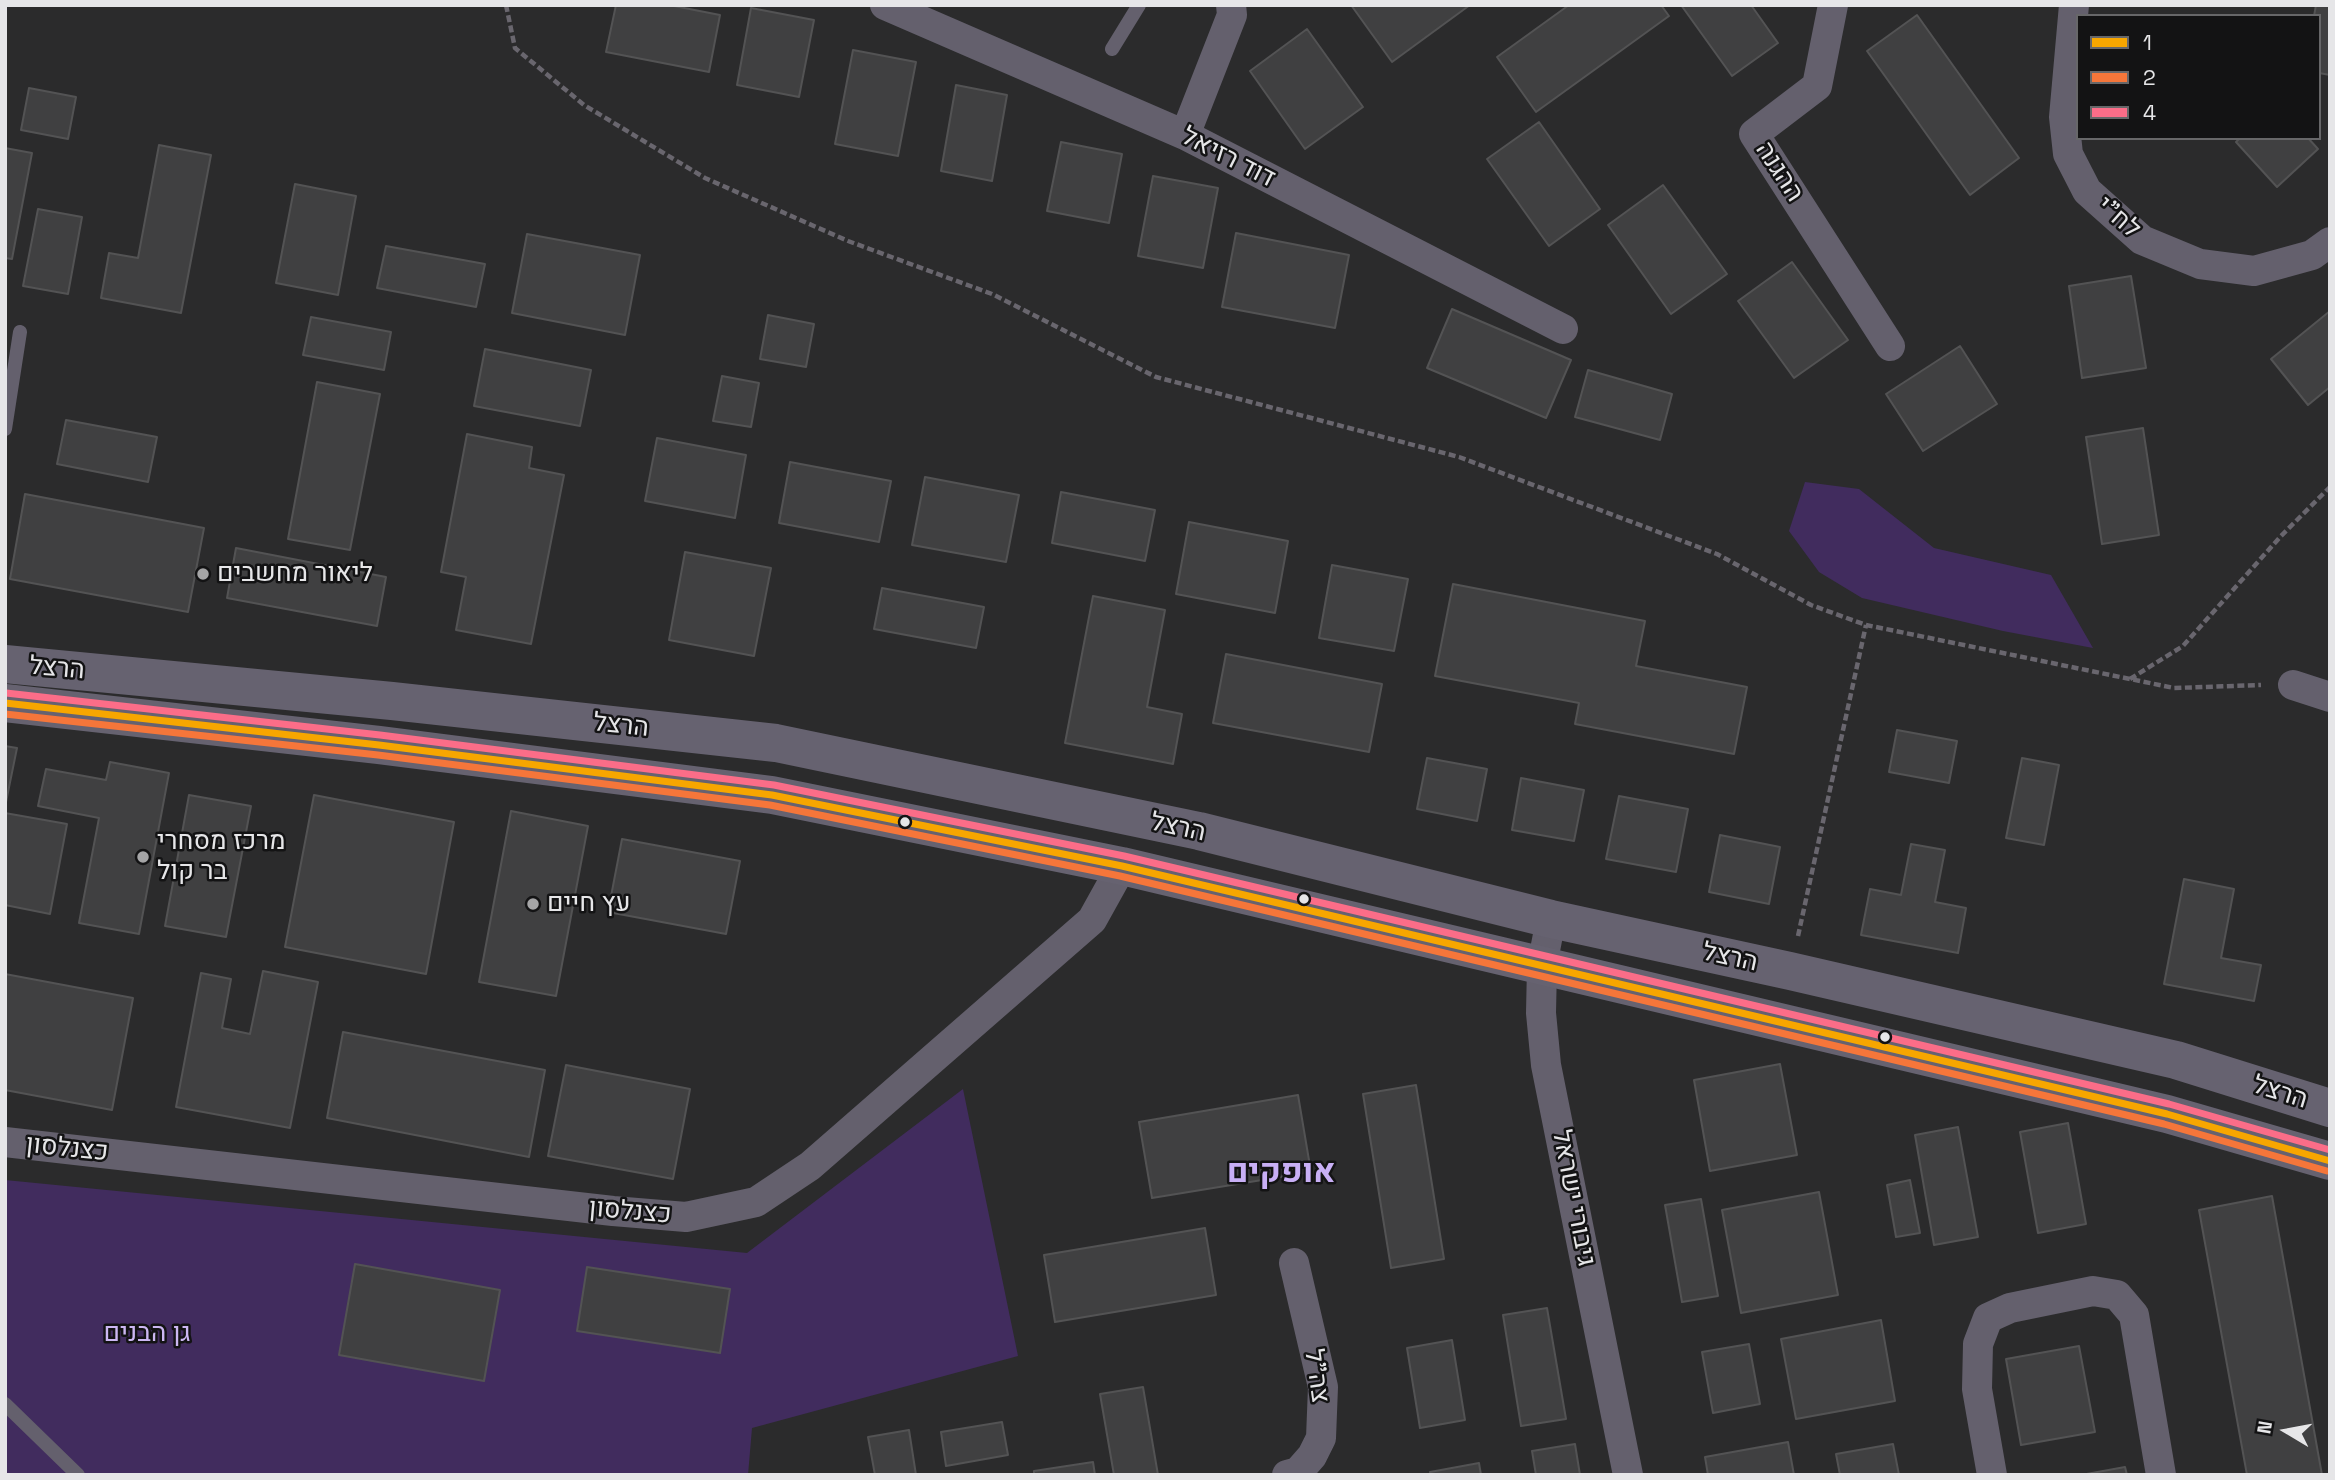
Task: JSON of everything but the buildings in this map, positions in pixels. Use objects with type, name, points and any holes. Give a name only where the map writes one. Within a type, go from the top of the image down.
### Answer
[{"type":"main road","name":"הרצל","points":[[5,664],[776,743],[1199,831],[1550,919],[2176,1060],[2330,1108]]},
{"type":"main road","name":"הרצל","points":[[5,703],[379,745],[772,795],[1122,866],[2167,1114],[2330,1161]]},
{"type":"street","name":"דוד רזיאל","points":[[885,5],[1185,135],[1563,328]]},
{"type":"street","points":[[1185,135],[1232,15],[1231,5]]},
{"type":"street","name":"ההגנה","points":[[1833,5],[1817,86],[1754,134],[1891,346]]},
{"type":"street","name":"לח\"י","points":[[2074,5],[2064,117],[2068,154],[2087,191],[2142,240],[2200,264],[2254,271],[2312,255],[2330,242]]},
{"type":"street","points":[[2292,685],[2330,697]]},
{"type":"street","name":"כצנלסון","points":[[5,1142],[686,1217],[756,1202],[810,1166],[1092,920],[1122,866]]},
{"type":"street","name":"גיבורי ישראל","points":[[1550,919],[1542,966],[1541,1013],[1546,1065],[1628,1475]]},
{"type":"street","name":"צה\"ל","points":[[1287,1475],[1297,1472],[1312,1456],[1321,1438],[1323,1387],[1294,1263]]},
{"type":"street","points":[[1992,1475],[1977,1389],[1978,1344],[1988,1318],[2010,1308],[2093,1291],[2117,1295],[2134,1315],[2161,1475]]},
{"type":"lane","points":[[1112,49],[1139,5]]},
{"type":"lane","points":[[5,429],[20,332]]},
{"type":"lane","points":[[5,1404],[78,1475]]},
{"type":"path","points":[[506,5],[515,48],[584,105],[705,178],[848,241],[992,294],[1156,377],[1459,457],[1717,554],[1811,605],[1866,625],[2174,688],[2292,685]]},
{"type":"path","points":[[2129,679],[2183,646],[2281,536],[2330,487]]},
{"type":"path","points":[[1790,971],[1866,625]]},
{"type":"green space","points":[[1805,482],[1859,489],[1934,548],[2051,575],[2093,648],[2003,631],[1862,598],[1819,572],[1789,531]]},
{"type":"green space","name":"גן הבנים","points":[[963,1089],[1018,1356],[752,1428],[748,1475],[5,1475],[5,1180],[747,1253]]},
{"type":"transit line","name":"4","points":[[6,693],[380,735],[774,785],[1124,856],[2169,1104],[2330,1150]]},
{"type":"transit line","name":"1","points":[[5,703],[379,745],[772,795],[1122,866],[2167,1114],[2330,1161]]},
{"type":"transit line","name":"2","points":[[5,714],[378,755],[770,805],[1120,876],[2164,1124],[2327,1171]]},
{"type":"place","name":"ליאור מחשבים","points":[[203,574]]},
{"type":"place","name":"מרכז מסחרי בר קול","points":[[143,857]]},
{"type":"place","name":"עץ חיים","points":[[533,904]]},
{"type":"district","name":"אופקים","points":[[1281,1173]]}]
